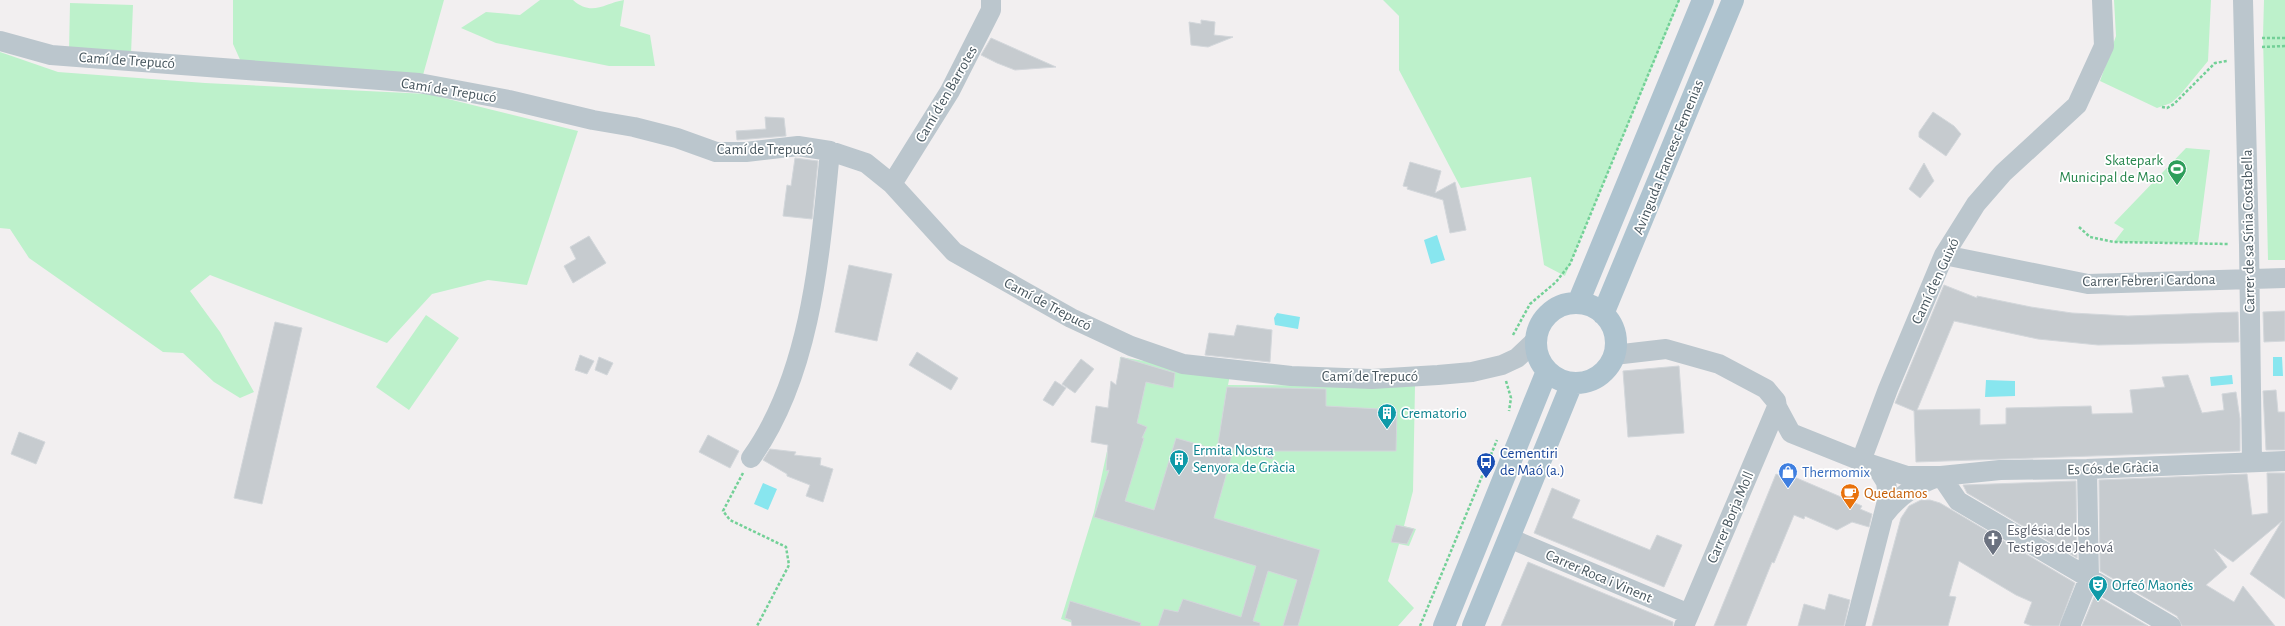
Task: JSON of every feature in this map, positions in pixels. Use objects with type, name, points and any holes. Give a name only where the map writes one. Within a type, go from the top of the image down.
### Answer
[{"type":"main road","name":"Avinguda Francesc Femenias","points":[[1578,303],[1703,0]]},
{"type":"main road","name":"Avinguda Francesc Femenias","points":[[1603,314],[1733,0]]},
{"type":"main road","points":[[1578,303],[1592,306],[1603,314],[1612,326],[1616,340],[1614,355],[1610,365],[1594,379],[1572,383],[1563,381],[1547,371],[1537,351],[1536,340],[1539,328],[1546,317],[1555,309],[1566,304],[1578,303]]},
{"type":"main road","points":[[1444,626],[1547,371]]},
{"type":"main road","points":[[1473,626],[1572,383]]},
{"type":"street","name":"Camí d'en Barrotes","points":[[892,184],[950,91],[991,10],[991,0]]},
{"type":"street","name":"Camí d'en Guixó","points":[[1869,464],[1888,389],[1944,255],[1976,204],[2003,173],[2077,105],[2096,77],[2104,46],[2102,0]]},
{"type":"street","name":"Carrer de sa Sínia Costabella","points":[[2242,0],[2249,245],[2248,279],[2252,462]]},
{"type":"street","name":"Camí de Trepucó","points":[[0,41],[51,55],[419,83],[509,100],[593,120],[634,127],[676,138],[716,152],[746,152],[798,146],[830,150],[866,163],[892,184],[954,252],[1071,318],[1131,346],[1183,364],[1291,376],[1372,379],[1472,372],[1502,364],[1517,358],[1536,340]]},
{"type":"street","points":[[750,458],[767,435],[794,372],[813,297],[830,150]]},
{"type":"street","name":"Carrer Febrer i Cardona","points":[[1944,255],[2088,284],[2285,278]]},
{"type":"street","name":"Es Cós de Gràcia","points":[[1614,355],[1666,349],[1719,364],[1766,390],[1776,401],[1777,407],[1791,433],[1869,464],[1907,476],[1941,476],[2000,470],[2087,469],[2285,461]]},
{"type":"street","name":"Carrer Borja Moll","points":[[1687,620],[1777,407]]},
{"type":"street","points":[[1855,626],[1888,497],[1886,482],[1869,464]]},
{"type":"street","points":[[2070,626],[2089,578],[2087,469]]},
{"type":"street","points":[[1941,476],[1958,501],[2171,626]]},
{"type":"street","name":"Es Cós de Gràcia","points":[[1884,515],[1895,500],[1909,490],[1926,481],[1941,476]]},
{"type":"street","name":"Carrer Roca i Vinent","points":[[1509,538],[1687,620]]},
{"type":"path","points":[[1509,340],[1530,304],[1556,282],[1570,264],[1679,0]]},
{"type":"path","points":[[2263,38],[2285,38]]},
{"type":"path","points":[[2244,48],[2285,46]]},
{"type":"path","points":[[2162,107],[2167,108],[2174,104],[2215,63],[2223,61]]},
{"type":"path","points":[[2079,227],[2090,237],[2114,242],[2229,244]]},
{"type":"path","points":[[1502,364],[1511,398],[1506,418]]},
{"type":"path","points":[[1420,626],[1500,432]]},
{"type":"path","points":[[750,458],[723,511],[730,520],[786,547],[789,565],[757,626]]},
{"type":"green space","points":[[233,0],[444,0],[423,75],[242,64],[233,44]]},
{"type":"green space","points":[[540,0],[573,0],[586,8],[598,8],[624,0],[620,26],[650,35],[655,66],[609,66],[496,43],[461,28],[486,12],[520,15]]},
{"type":"green space","points":[[1383,0],[1680,0],[1565,276],[1544,265],[1531,177],[1461,188],[1399,70],[1399,16]]},
{"type":"green space","points":[[2114,0],[2211,0],[2208,61],[2180,95],[2171,103],[2157,108],[2100,81],[2116,36]]},
{"type":"green space","points":[[2264,0],[2285,0],[2285,260],[2268,260],[2263,36]]},
{"type":"green space","points":[[70,3],[133,5],[131,54],[69,53]]},
{"type":"green space","points":[[0,52],[58,72],[205,83],[428,94],[578,131],[527,285],[488,280],[432,294],[387,343],[210,275],[190,291],[220,332],[254,392],[240,398],[214,382],[183,353],[163,352],[29,258],[10,229],[0,228]]},
{"type":"green space","name":"Skatepark Municipal de Mao","points":[[2186,148],[2210,150],[2198,243],[2114,242],[2124,229],[2114,223]]},
{"type":"green space","points":[[426,315],[459,338],[409,410],[376,387]]},
{"type":"green space","points":[[1120,357],[1230,375],[1228,385],[1415,386],[1413,491],[1404,526],[1416,529],[1409,546],[1399,544],[1388,581],[1414,608],[1398,626],[1082,626],[1061,619],[1094,512],[1116,409]]},
{"type":"water","points":[[1437,235],[1445,260],[1431,264],[1424,240]]},
{"type":"water","points":[[1277,313],[1300,317],[1298,329],[1275,325],[1274,318]]},
{"type":"water","points":[[2273,357],[2282,357],[2283,376],[2273,376]]},
{"type":"water","points":[[2232,375],[2233,384],[2211,386],[2210,377]]},
{"type":"water","points":[[1986,380],[2015,381],[2015,396],[1985,397]]},
{"type":"water","points":[[763,483],[777,489],[768,510],[754,504]]},
{"type":"building","points":[[1201,20],[1215,22],[1214,35],[1233,37],[1208,47],[1191,45],[1189,22],[1201,24]]},
{"type":"building","points":[[991,38],[1056,67],[1015,70],[997,63],[981,55]]},
{"type":"building","points":[[1933,112],[1954,126],[1961,134],[1946,156],[1919,137],[1919,132]]},
{"type":"building","points":[[765,117],[784,118],[786,136],[737,140],[736,131],[766,129]]},
{"type":"building","points":[[795,158],[818,161],[812,219],[783,216],[787,185],[791,186]]},
{"type":"building","points":[[1410,162],[1441,171],[1435,193],[1455,182],[1466,230],[1450,233],[1443,200],[1407,189],[1408,187],[1403,186]]},
{"type":"building","points":[[1924,163],[1934,181],[1920,198],[1909,189]]},
{"type":"building","points":[[589,236],[606,263],[573,283],[564,266],[576,259],[570,247]]},
{"type":"building","points":[[849,265],[892,274],[877,341],[835,332]]},
{"type":"building","points":[[1944,285],[1977,298],[1977,296],[2031,307],[2072,313],[2128,316],[2238,312],[2239,342],[2098,345],[2038,339],[1954,321],[1917,410],[1980,409],[1980,425],[2006,424],[2006,408],[2091,406],[2092,414],[2133,413],[2130,390],[2165,387],[2162,377],[2188,375],[2202,413],[2224,410],[2222,394],[2236,392],[2240,419],[2240,451],[1916,462],[1914,411],[1895,403]]},
{"type":"building","points":[[2285,311],[2285,341],[2264,342],[2263,312]]},
{"type":"building","points":[[275,322],[302,328],[262,504],[234,498]]},
{"type":"building","points":[[1237,325],[1272,330],[1270,362],[1205,355],[1209,333],[1234,336]]},
{"type":"building","points":[[917,352],[958,378],[951,390],[909,365]]},
{"type":"building","points":[[580,355],[594,361],[587,374],[575,370]]},
{"type":"building","points":[[599,357],[613,363],[607,375],[595,370]]},
{"type":"building","points":[[1121,357],[1175,373],[1173,388],[1146,382],[1137,423],[1147,427],[1142,438],[1144,438],[1125,501],[1154,510],[1176,438],[1217,450],[1227,387],[1326,389],[1326,406],[1397,410],[1396,451],[1274,451],[1272,459],[1234,447],[1214,518],[1320,550],[1298,626],[1283,626],[1297,580],[1268,571],[1253,621],[1260,623],[1260,626],[1158,626],[1164,609],[1178,612],[1183,599],[1241,617],[1256,566],[1094,517],[1109,470],[1106,471],[1108,445],[1091,442],[1096,406],[1108,408],[1111,381],[1116,385]]},
{"type":"building","points":[[1081,359],[1094,369],[1075,393],[1062,384]]},
{"type":"building","points":[[1679,366],[1684,433],[1628,437],[1623,371]]},
{"type":"building","points":[[1055,381],[1066,388],[1053,406],[1043,400]]},
{"type":"building","points":[[2276,390],[2278,412],[2285,412],[2285,450],[2266,450],[2263,391]]},
{"type":"building","points":[[19,432],[45,442],[36,464],[11,454]]},
{"type":"building","points":[[708,435],[739,451],[730,468],[699,452]]},
{"type":"building","points":[[770,449],[796,452],[794,455],[821,458],[820,465],[833,469],[823,502],[806,496],[810,485],[787,476],[787,474],[763,460]]},
{"type":"building","points":[[2267,473],[2285,473],[2285,599],[2250,574],[2282,521],[2233,562],[2214,549],[2227,567],[2206,585],[2234,602],[2243,586],[2275,626],[2182,626],[2177,616],[2100,571],[2099,480],[2247,474],[2252,515],[2268,513]]},
{"type":"building","points":[[1776,474],[1791,480],[1792,476],[1862,506],[1860,509],[1872,514],[1869,527],[1852,522],[1837,530],[1805,516],[1804,519],[1794,515],[1774,563],[1772,562],[1746,626],[1714,626]]},
{"type":"building","points":[[2076,481],[2077,558],[1967,493],[1963,485]]},
{"type":"building","points":[[1552,488],[1580,500],[1572,518],[1650,550],[1657,535],[1682,545],[1664,587],[1534,533]]},
{"type":"building","points":[[1921,500],[1930,500],[1940,503],[2075,583],[2059,626],[2032,626],[2024,623],[2032,602],[2016,595],[1959,561],[1949,596],[1956,597],[1948,626],[1872,626],[1901,518],[1909,506]]},
{"type":"building","points":[[1396,525],[1414,529],[1407,544],[1391,542]]},
{"type":"building","points":[[1528,562],[1673,622],[1673,626],[1501,626]]},
{"type":"building","points":[[1829,594],[1850,600],[1844,626],[1798,626],[1804,604],[1825,610]]},
{"type":"building","name":"Orfeó Maonès","points":[[2095,595],[2100,598],[2148,626],[2082,626]]},
{"type":"building","points":[[1070,601],[1141,623],[1140,626],[1072,626],[1071,620],[1065,618]]},
{"type":"place","name":"Skatepark Municipal de Mao","points":[[2177,186]]},
{"type":"place","name":"Crematorio","points":[[1387,430]]},
{"type":"place","name":"Ermita Nostra Senyora de Gràcia","points":[[1179,476]]},
{"type":"place","name":"Cementiri de Maó (a.)","points":[[1486,479]]},
{"type":"place","name":"Thermomix","points":[[1788,489]]},
{"type":"place","name":"Quedamos","points":[[1850,510]]},
{"type":"place","name":"Església de los Testigos de Jehová","points":[[1993,556]]},
{"type":"place","name":"Orfeó Maonès","points":[[2098,602]]}]
